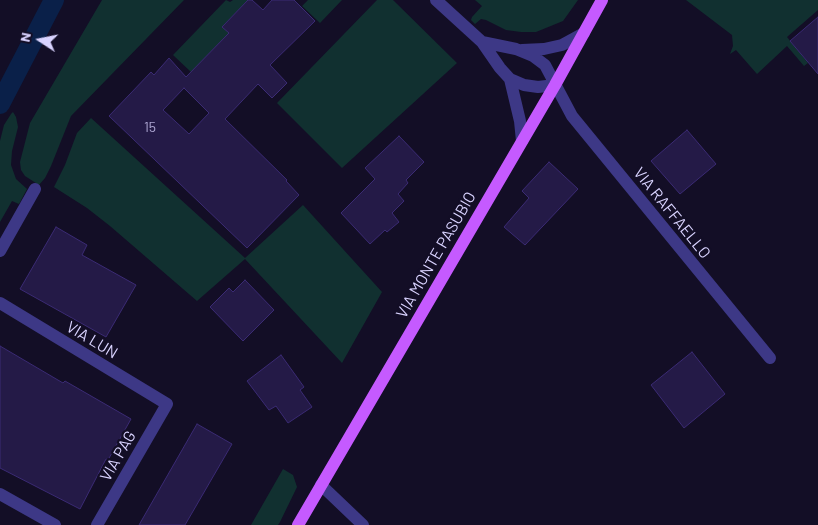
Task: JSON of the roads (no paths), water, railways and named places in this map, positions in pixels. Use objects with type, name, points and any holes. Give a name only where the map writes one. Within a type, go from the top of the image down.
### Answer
[{"type":"main road","name":"VIA MONTE PASUBIO","points":[[298,525],[555,85],[602,0]]},
{"type":"street","points":[[436,0],[482,42],[510,79],[524,85],[538,87],[555,85]]},
{"type":"street","points":[[482,42],[519,50],[544,49],[562,45],[584,33]]},
{"type":"street","name":"VIA RAFFAELLO","points":[[519,50],[533,56],[545,66],[572,116],[770,358]]},
{"type":"street","points":[[510,79],[520,121],[522,140]]},
{"type":"street","points":[[0,251],[34,189]]},
{"type":"street","name":"VIA LUN","points":[[0,303],[167,404]]},
{"type":"street","name":"VIA PAG","points":[[97,525],[167,404]]},
{"type":"street","points":[[321,485],[363,525]]},
{"type":"street","points":[[0,494],[55,525]]},
{"type":"waterway","points":[[0,104],[54,0]]}]
